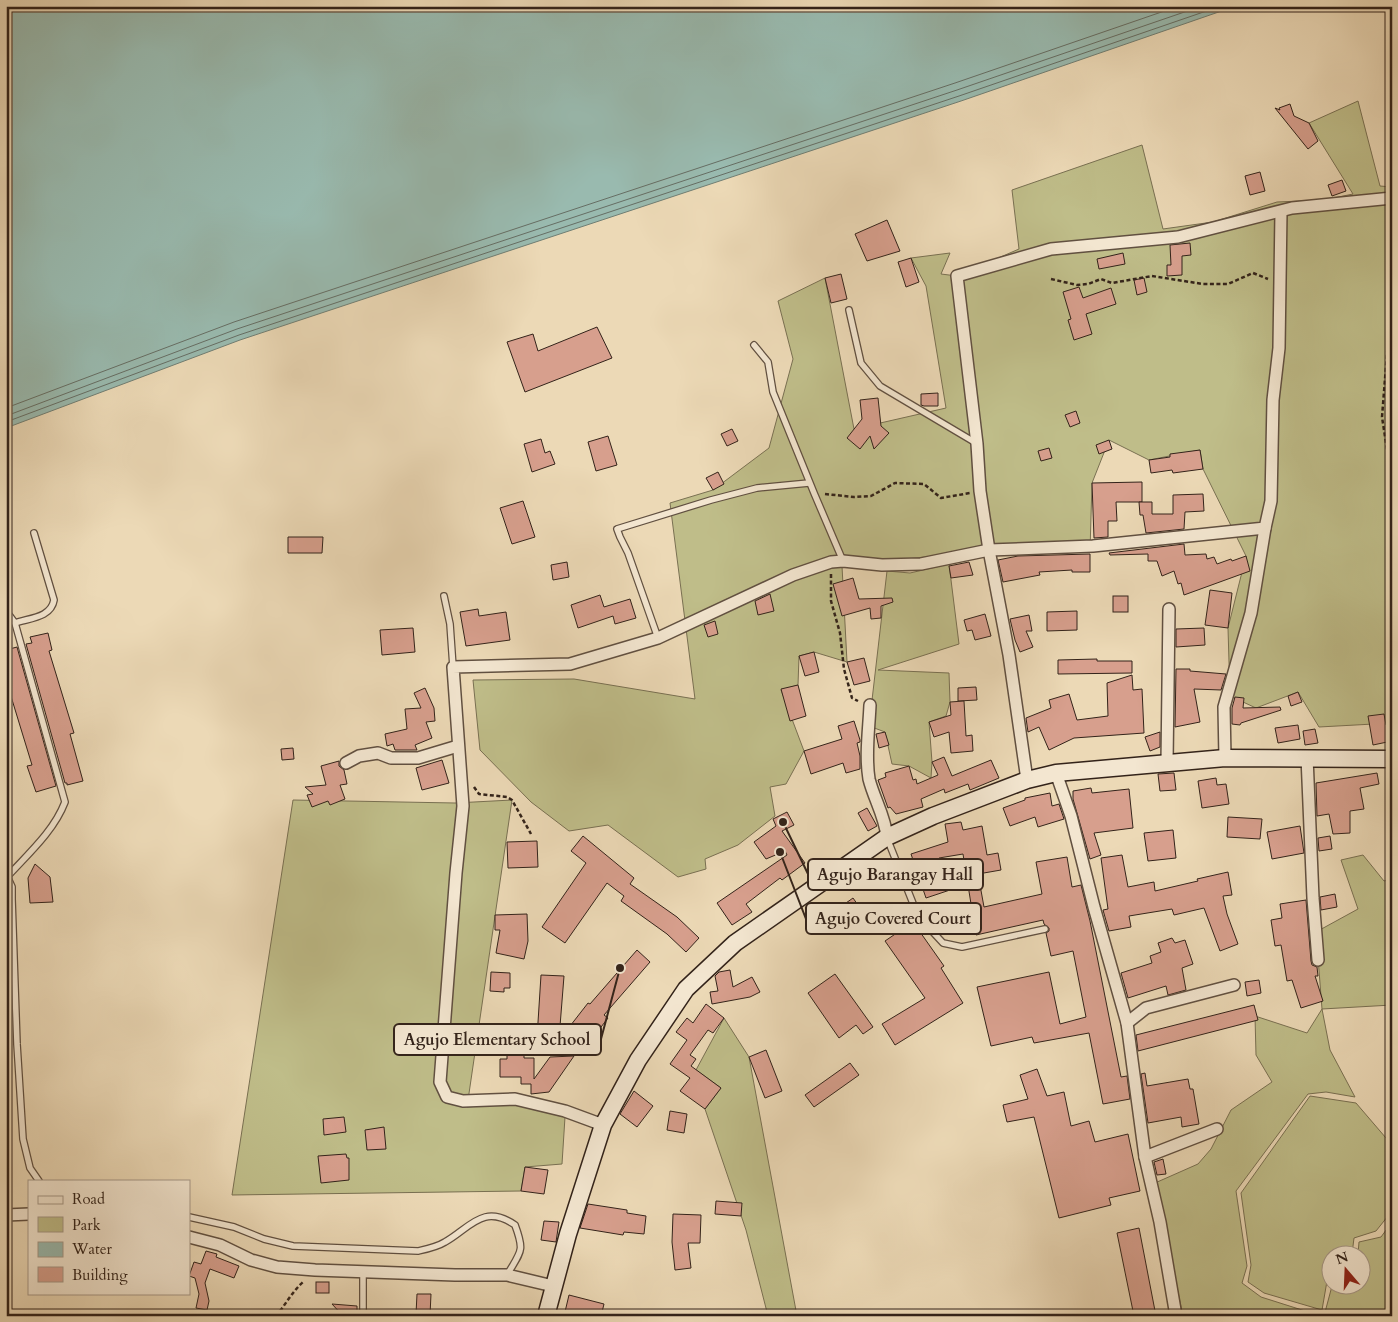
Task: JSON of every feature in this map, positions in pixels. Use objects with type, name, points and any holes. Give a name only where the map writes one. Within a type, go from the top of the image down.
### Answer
[{"type":"main road","points":[[546,1316],[568,1234],[603,1125],[638,1060],[686,989],[735,943],[887,837],[933,816],[1027,780],[1056,773],[1225,758],[1392,759]]},
{"type":"street","points":[[1027,780],[1009,656],[980,491],[978,444],[957,276],[1051,248],[1178,237],[1292,208],[1392,198]]},
{"type":"street","points":[[1225,758],[1224,707],[1251,612],[1271,501],[1273,400],[1279,348],[1281,212]]},
{"type":"street","points":[[603,1125],[565,1111],[515,1099],[463,1101],[447,1097],[440,1082],[463,806],[453,667],[570,664],[658,638],[793,574],[831,562],[843,560],[882,565],[921,564],[989,550],[1093,546],[1265,528]]},
{"type":"street","points":[[1168,762],[1169,608]]},
{"type":"street","points":[[870,705],[868,764],[870,780],[886,824],[887,837]]},
{"type":"street","points":[[346,763],[359,756],[378,753],[391,758],[418,758],[458,746]]},
{"type":"street","points":[[1307,757],[1313,898],[1318,960]]},
{"type":"street","points":[[1056,773],[1071,816],[1094,907],[1127,1023],[1145,1157],[1160,1222],[1176,1316]]},
{"type":"street","points":[[1127,1023],[1146,1008],[1234,985]]},
{"type":"street","points":[[1145,1157],[1217,1129]]},
{"type":"street","points":[[6,1215],[28,1214]]},
{"type":"street","points":[[190,1238],[220,1245],[250,1260],[277,1267],[455,1275],[507,1274],[553,1286]]},
{"type":"lane","points":[[849,310],[861,363],[880,386],[978,444]]},
{"type":"lane","points":[[754,345],[768,362],[773,392],[843,560]]},
{"type":"lane","points":[[658,638],[628,553],[617,528],[757,488],[810,483]]},
{"type":"lane","points":[[15,623],[46,614],[53,607],[54,600],[34,533]]},
{"type":"lane","points":[[444,596],[450,624],[453,667]]},
{"type":"lane","points":[[6,611],[15,623],[65,802],[60,814],[48,831],[7,876],[12,887],[17,1044],[23,1139],[30,1168],[38,1180]]},
{"type":"lane","points":[[887,837],[918,916],[943,943],[962,947],[1045,929]]},
{"type":"lane","points":[[190,1217],[234,1227],[264,1239],[293,1246],[418,1251],[445,1242],[476,1220],[485,1217],[499,1217],[515,1225],[522,1250],[507,1274]]},
{"type":"lane","points":[[363,1272],[363,1316]]},
{"type":"path","points":[[1051,279],[1077,285],[1088,284],[1101,279],[1112,283],[1152,276],[1203,284],[1228,284],[1253,273],[1279,285]]},
{"type":"path","points":[[1392,290],[1382,416],[1388,456],[1392,461]]},
{"type":"path","points":[[814,493],[854,497],[871,496],[895,483],[924,484],[941,498],[980,491]]},
{"type":"path","points":[[831,562],[831,601],[840,633],[844,669],[852,698],[870,705]]},
{"type":"path","points":[[462,772],[480,794],[512,800],[531,834]]},
{"type":"path","points":[[276,1316],[293,1291],[315,1270]]},
{"type":"green space","points":[[1358,101],[1380,186],[1392,187],[1392,617],[1388,621],[1392,641],[1392,723],[1319,727],[1298,692],[1256,708],[1230,696],[1228,628],[1246,556],[1203,469],[1200,450],[1149,460],[1109,440],[1092,483],[1090,551],[989,550],[842,566],[847,662],[814,652],[799,656],[798,685],[781,690],[804,751],[786,784],[770,787],[775,816],[738,845],[705,859],[706,869],[678,877],[608,825],[569,831],[531,802],[480,750],[473,680],[574,679],[695,699],[670,503],[713,490],[769,448],[793,359],[778,301],[825,278],[854,429],[946,408],[926,286],[911,258],[950,253],[941,274],[957,276],[1019,249],[1012,190],[1142,145],[1163,229],[1213,222],[1277,202],[1324,200],[1353,194],[1309,123]]},
{"type":"green space","points":[[949,564],[959,644],[878,670],[949,673],[950,702],[946,716],[929,722],[932,762],[931,778],[909,766],[892,764],[885,732],[869,726],[887,571],[910,573]]},
{"type":"green space","points":[[293,800],[455,803],[512,800],[467,1107],[514,1103],[565,1117],[562,1164],[525,1167],[521,1191],[232,1195]]},
{"type":"green space","points":[[1363,855],[1384,881],[1392,879],[1392,1005],[1322,1009],[1316,932],[1358,909],[1341,860]]},
{"type":"green space","points":[[1322,1009],[1330,1050],[1355,1097],[1326,1092],[1308,1094],[1236,1191],[1247,1266],[1242,1283],[1261,1297],[1321,1316],[1183,1316],[1155,1183],[1198,1164],[1211,1149],[1231,1110],[1272,1082],[1256,1055],[1255,1016],[1307,1033]]},
{"type":"green space","points":[[724,1018],[749,1057],[797,1316],[768,1316],[746,1230],[705,1109],[721,1088],[696,1070]]},
{"type":"green space","points":[[1310,1096],[1356,1103],[1392,1145],[1392,1211],[1376,1231],[1354,1238],[1353,1244],[1320,1244],[1320,1294],[1325,1294],[1322,1310],[1264,1293],[1248,1282],[1251,1265],[1241,1193]]},
{"type":"green space","points":[[1392,1222],[1392,1316],[1324,1316],[1330,1294],[1370,1294],[1370,1244],[1359,1244],[1359,1242],[1381,1237]]},
{"type":"water","points":[[6,6],[1236,6],[961,101],[240,340],[6,428]]},
{"type":"building","points":[[1290,104],[1294,116],[1309,123],[1318,141],[1308,149],[1275,108],[1280,110],[1279,108]]},
{"type":"building","points":[[1260,172],[1265,191],[1250,195],[1245,176]]},
{"type":"building","points":[[1342,180],[1346,191],[1332,196],[1328,185]]},
{"type":"building","points":[[887,220],[900,251],[867,261],[855,234]]},
{"type":"building","points":[[1190,243],[1191,255],[1182,256],[1182,275],[1167,276],[1167,265],[1171,265],[1170,245]]},
{"type":"building","points":[[1123,253],[1125,264],[1099,269],[1097,259]]},
{"type":"building","points":[[911,258],[919,282],[906,287],[898,262]]},
{"type":"building","points":[[841,274],[847,299],[831,303],[825,278]]},
{"type":"building","points":[[1144,278],[1147,292],[1137,295],[1134,280]]},
{"type":"building","points":[[1079,287],[1083,298],[1111,288],[1116,304],[1086,314],[1092,334],[1074,340],[1068,320],[1071,319],[1063,292]]},
{"type":"building","points":[[597,327],[612,358],[525,392],[507,342],[533,334],[538,351]]},
{"type":"building","points":[[938,393],[938,406],[921,405],[921,394]]},
{"type":"building","points":[[878,398],[881,426],[889,433],[874,449],[870,436],[860,449],[847,438],[862,419],[860,400]]},
{"type":"building","points":[[1076,411],[1080,423],[1070,427],[1065,415]]},
{"type":"building","points":[[732,429],[738,441],[727,446],[721,434]]},
{"type":"building","points":[[608,436],[617,465],[596,471],[588,442]]},
{"type":"building","points":[[541,439],[545,453],[550,451],[555,464],[532,472],[524,444]]},
{"type":"building","points":[[1109,440],[1112,449],[1099,454],[1096,445]]},
{"type":"building","points":[[1049,448],[1052,458],[1041,461],[1038,451]]},
{"type":"building","points":[[1200,450],[1203,469],[1173,473],[1172,470],[1151,473],[1149,460],[1170,457],[1170,454]]},
{"type":"building","points":[[718,472],[724,484],[713,490],[706,478]]},
{"type":"building","points":[[1142,482],[1142,502],[1116,502],[1117,521],[1108,521],[1108,537],[1094,538],[1092,483]]},
{"type":"building","points":[[1203,494],[1204,511],[1185,512],[1184,529],[1146,533],[1143,515],[1140,515],[1139,502],[1152,502],[1152,514],[1173,514],[1173,495]]},
{"type":"building","points":[[523,501],[535,537],[512,544],[500,508]]},
{"type":"building","points":[[288,537],[323,537],[322,553],[288,553]]},
{"type":"building","points":[[1184,544],[1185,555],[1206,554],[1207,559],[1214,557],[1217,564],[1246,556],[1250,571],[1184,595],[1181,583],[1178,584],[1174,571],[1162,576],[1157,561],[1148,561],[1148,554],[1110,555],[1109,553]]},
{"type":"building","points":[[1090,554],[1090,572],[1072,572],[1072,570],[1039,572],[1040,575],[1003,582],[998,560],[1018,556]]},
{"type":"building","points":[[567,562],[569,577],[553,580],[551,565]]},
{"type":"building","points":[[969,562],[973,575],[951,578],[949,566]]},
{"type":"building","points":[[853,578],[859,599],[892,598],[893,602],[881,606],[881,618],[871,619],[870,608],[842,616],[833,584]]},
{"type":"building","points":[[1210,590],[1232,593],[1228,628],[1205,625]]},
{"type":"building","points":[[770,594],[774,611],[758,615],[755,601]]},
{"type":"building","points":[[600,595],[604,607],[630,599],[636,618],[615,624],[613,616],[578,628],[571,605]]},
{"type":"building","points":[[1113,596],[1128,596],[1128,612],[1113,612]]},
{"type":"building","points":[[478,609],[479,616],[506,612],[510,640],[466,646],[460,612]]},
{"type":"building","points":[[1077,611],[1077,630],[1047,631],[1047,612]]},
{"type":"building","points":[[985,614],[991,636],[975,640],[972,630],[967,631],[964,620]]},
{"type":"building","points":[[1029,615],[1032,631],[1026,631],[1033,647],[1020,652],[1010,619]]},
{"type":"building","points":[[715,621],[718,634],[708,637],[704,625]]},
{"type":"building","points":[[413,628],[415,652],[382,655],[380,630]]},
{"type":"building","points":[[1204,628],[1205,645],[1176,647],[1176,629]]},
{"type":"building","points":[[48,633],[52,650],[49,651],[74,733],[70,734],[83,781],[67,785],[26,644],[32,643],[30,637]]},
{"type":"building","points":[[17,647],[56,786],[36,792],[27,766],[32,765],[6,680],[6,650]]},
{"type":"building","points":[[814,652],[819,672],[805,676],[799,656]]},
{"type":"building","points":[[864,658],[870,681],[854,685],[847,662]]},
{"type":"building","points":[[1097,659],[1097,661],[1132,661],[1132,673],[1058,674],[1058,660]]},
{"type":"building","points":[[1176,669],[1226,674],[1221,690],[1194,689],[1200,722],[1175,727]]},
{"type":"building","points":[[1132,675],[1133,690],[1142,689],[1144,733],[1074,738],[1049,750],[1039,727],[1028,732],[1026,718],[1051,708],[1049,700],[1069,694],[1077,720],[1108,716],[1107,683]]},
{"type":"building","points":[[798,685],[806,716],[790,721],[781,689]]},
{"type":"building","points":[[976,687],[977,700],[958,701],[958,688]]},
{"type":"building","points":[[425,688],[434,708],[435,721],[426,722],[432,738],[415,745],[417,750],[395,750],[393,744],[387,746],[385,734],[407,729],[405,709],[421,708],[414,693]]},
{"type":"building","points":[[1298,692],[1302,702],[1291,706],[1288,696]]},
{"type":"building","points":[[1235,697],[1244,698],[1243,708],[1280,707],[1281,710],[1241,723],[1240,725],[1232,724],[1232,708]]},
{"type":"building","points":[[964,701],[966,736],[972,735],[973,751],[951,753],[949,732],[934,737],[929,722],[951,715],[950,702]]},
{"type":"building","points":[[1384,714],[1386,725],[1392,724],[1392,741],[1373,745],[1368,716]]},
{"type":"building","points":[[854,721],[860,740],[857,743],[860,769],[846,773],[843,763],[811,774],[804,751],[842,739],[838,726]]},
{"type":"building","points":[[1298,725],[1300,739],[1278,743],[1275,728]]},
{"type":"building","points":[[1315,729],[1318,743],[1305,745],[1303,731]]},
{"type":"building","points":[[885,732],[889,745],[879,748],[876,734]]},
{"type":"building","points":[[1160,732],[1160,747],[1150,751],[1145,737]]},
{"type":"building","points":[[293,748],[294,759],[282,760],[281,749]]},
{"type":"building","points":[[944,757],[952,776],[991,760],[999,778],[970,790],[968,784],[945,793],[944,789],[921,799],[923,807],[896,814],[890,807],[888,808],[878,780],[886,777],[885,773],[909,766],[913,780],[916,779],[917,784],[938,775],[932,762]]},
{"type":"building","points":[[442,760],[449,783],[422,790],[416,768]]},
{"type":"building","points":[[339,761],[339,766],[344,770],[347,784],[340,785],[345,799],[330,805],[328,801],[312,807],[307,795],[313,794],[305,787],[326,785],[321,766]]},
{"type":"building","points":[[1174,773],[1176,790],[1160,791],[1158,774]]},
{"type":"building","points":[[1377,773],[1379,784],[1360,788],[1364,809],[1350,811],[1350,833],[1333,834],[1329,814],[1317,816],[1316,783]]},
{"type":"building","points":[[1216,778],[1217,785],[1226,784],[1229,804],[1202,808],[1198,781]]},
{"type":"building","points":[[1091,788],[1092,793],[1129,789],[1133,828],[1094,833],[1101,855],[1090,859],[1073,799],[1073,791]]},
{"type":"building","points":[[1050,793],[1052,806],[1059,804],[1064,819],[1038,827],[1035,817],[1010,826],[1003,808],[1025,800],[1025,798]]},
{"type":"building","points":[[867,808],[877,826],[868,831],[858,813]]},
{"type":"building","points":[[787,812],[794,825],[782,831],[805,863],[782,880],[780,878],[746,904],[752,912],[732,925],[717,903],[787,855],[785,851],[766,859],[754,842],[776,826],[773,819]]},
{"type":"building","points":[[1228,817],[1262,819],[1260,839],[1227,837]]},
{"type":"building","points":[[961,822],[963,830],[982,826],[987,855],[998,853],[1001,870],[978,874],[984,907],[1042,894],[1036,862],[1067,857],[1072,887],[1081,885],[1121,1077],[1127,1076],[1130,1099],[1103,1104],[1089,1033],[1034,1043],[1032,1037],[991,1046],[977,987],[1049,972],[1060,1024],[1086,1017],[1073,951],[1051,956],[1046,933],[1049,931],[1049,928],[1044,924],[1043,920],[976,935],[963,854],[939,858],[950,890],[926,898],[911,854],[948,842],[945,824]]},
{"type":"building","points":[[1300,826],[1304,853],[1272,859],[1267,832]]},
{"type":"building","points":[[1173,830],[1176,858],[1148,861],[1144,833]]},
{"type":"building","points":[[583,836],[634,878],[630,884],[677,917],[699,938],[686,952],[667,934],[621,901],[624,896],[607,883],[565,943],[542,927],[586,863],[571,851]]},
{"type":"building","points":[[1330,836],[1332,849],[1319,851],[1318,838]]},
{"type":"building","points":[[537,841],[538,867],[508,868],[507,842]]},
{"type":"building","points":[[1122,855],[1128,887],[1154,882],[1155,891],[1228,872],[1232,895],[1223,896],[1227,914],[1238,944],[1220,951],[1204,908],[1174,915],[1172,909],[1129,916],[1131,927],[1109,931],[1103,910],[1108,909],[1101,858]]},
{"type":"building","points":[[35,864],[50,877],[53,902],[30,903],[28,878]]},
{"type":"building","points":[[1335,894],[1337,907],[1321,910],[1320,897]]},
{"type":"building","points":[[853,898],[860,908],[846,918],[839,908]]},
{"type":"building","points":[[1306,900],[1311,961],[1312,965],[1317,967],[1318,976],[1315,976],[1323,1001],[1301,1008],[1292,980],[1287,981],[1281,945],[1275,946],[1271,920],[1282,918],[1280,904]]},
{"type":"building","points":[[527,914],[528,941],[524,959],[496,953],[500,930],[495,930],[495,915]]},
{"type":"building","points":[[913,922],[944,966],[941,968],[963,1003],[895,1045],[882,1024],[925,998],[885,941]]},
{"type":"building","points":[[1172,938],[1175,943],[1185,940],[1193,964],[1182,968],[1186,990],[1168,995],[1166,986],[1128,998],[1121,973],[1152,963],[1150,956],[1161,952],[1158,943]]},
{"type":"building","points":[[637,950],[650,962],[604,1015],[608,1018],[591,1040],[560,1039],[588,1003],[590,1004]]},
{"type":"building","points":[[730,970],[733,987],[752,977],[760,992],[750,997],[712,1004],[710,992],[718,991],[715,976],[719,972]]},
{"type":"building","points":[[491,972],[510,973],[510,988],[504,988],[504,992],[490,991]]},
{"type":"building","points":[[835,974],[873,1027],[863,1034],[856,1025],[839,1038],[808,993]]},
{"type":"building","points":[[541,975],[564,976],[559,1039],[537,1038]]},
{"type":"building","points":[[1259,980],[1261,993],[1247,996],[1245,982]]},
{"type":"building","points":[[706,1004],[724,1018],[713,1033],[708,1030],[690,1055],[696,1059],[691,1066],[721,1088],[705,1109],[680,1091],[690,1078],[670,1064],[687,1040],[676,1032],[687,1018],[693,1023]]},
{"type":"building","points":[[1254,1005],[1258,1020],[1138,1051],[1136,1035]]},
{"type":"building","points":[[524,1038],[524,1058],[534,1058],[534,1079],[550,1057],[574,1056],[549,1092],[531,1094],[531,1084],[521,1084],[521,1077],[500,1077],[500,1059],[507,1059],[507,1039]]},
{"type":"building","points":[[766,1050],[782,1091],[765,1098],[749,1057]]},
{"type":"building","points":[[850,1063],[859,1075],[814,1107],[805,1095]]},
{"type":"building","points":[[1037,1069],[1047,1096],[1064,1092],[1071,1126],[1089,1121],[1095,1142],[1128,1134],[1140,1191],[1109,1198],[1111,1205],[1059,1218],[1034,1117],[1007,1122],[1003,1105],[1028,1099],[1020,1075]]},
{"type":"building","points":[[1145,1073],[1147,1086],[1188,1079],[1190,1089],[1193,1089],[1199,1124],[1182,1127],[1181,1117],[1148,1123],[1141,1074]]},
{"type":"building","points":[[634,1091],[653,1106],[637,1127],[620,1114]]},
{"type":"building","points":[[670,1111],[687,1114],[684,1133],[667,1130]]},
{"type":"building","points":[[344,1117],[346,1132],[324,1135],[323,1119]]},
{"type":"building","points":[[384,1127],[386,1149],[367,1150],[365,1130]]},
{"type":"building","points":[[346,1154],[347,1158],[349,1158],[349,1180],[321,1183],[318,1156]]},
{"type":"building","points":[[1163,1159],[1166,1174],[1157,1175],[1154,1162]]},
{"type":"building","points":[[525,1167],[548,1170],[544,1194],[521,1191]]},
{"type":"building","points":[[716,1201],[742,1203],[741,1216],[715,1214]]},
{"type":"building","points":[[588,1204],[627,1210],[627,1213],[646,1216],[644,1234],[624,1232],[623,1235],[580,1228]]},
{"type":"building","points":[[673,1214],[701,1215],[700,1243],[688,1243],[691,1268],[675,1270],[672,1242]]},
{"type":"building","points":[[544,1221],[559,1222],[556,1242],[541,1240]]},
{"type":"building","points":[[1139,1228],[1156,1316],[1134,1316],[1117,1233]]},
{"type":"building","points":[[206,1251],[217,1254],[216,1257],[239,1266],[234,1278],[210,1269],[205,1283],[209,1301],[207,1310],[196,1308],[199,1294],[195,1278],[190,1276],[194,1262],[201,1264]]},
{"type":"building","points":[[316,1282],[329,1282],[329,1293],[316,1293]]},
{"type":"building","points":[[417,1294],[431,1294],[430,1315],[416,1314]]},
{"type":"building","points":[[569,1295],[604,1304],[601,1316],[564,1316]]},
{"type":"building","points":[[332,1304],[357,1306],[357,1316],[343,1316]]},
{"type":"place","name":"Agujo Barangay Hall","points":[[783,822]]},
{"type":"place","name":"Agujo Covered Court","points":[[780,852]]},
{"type":"place","name":"Agujo Elementary School","points":[[620,968]]}]
